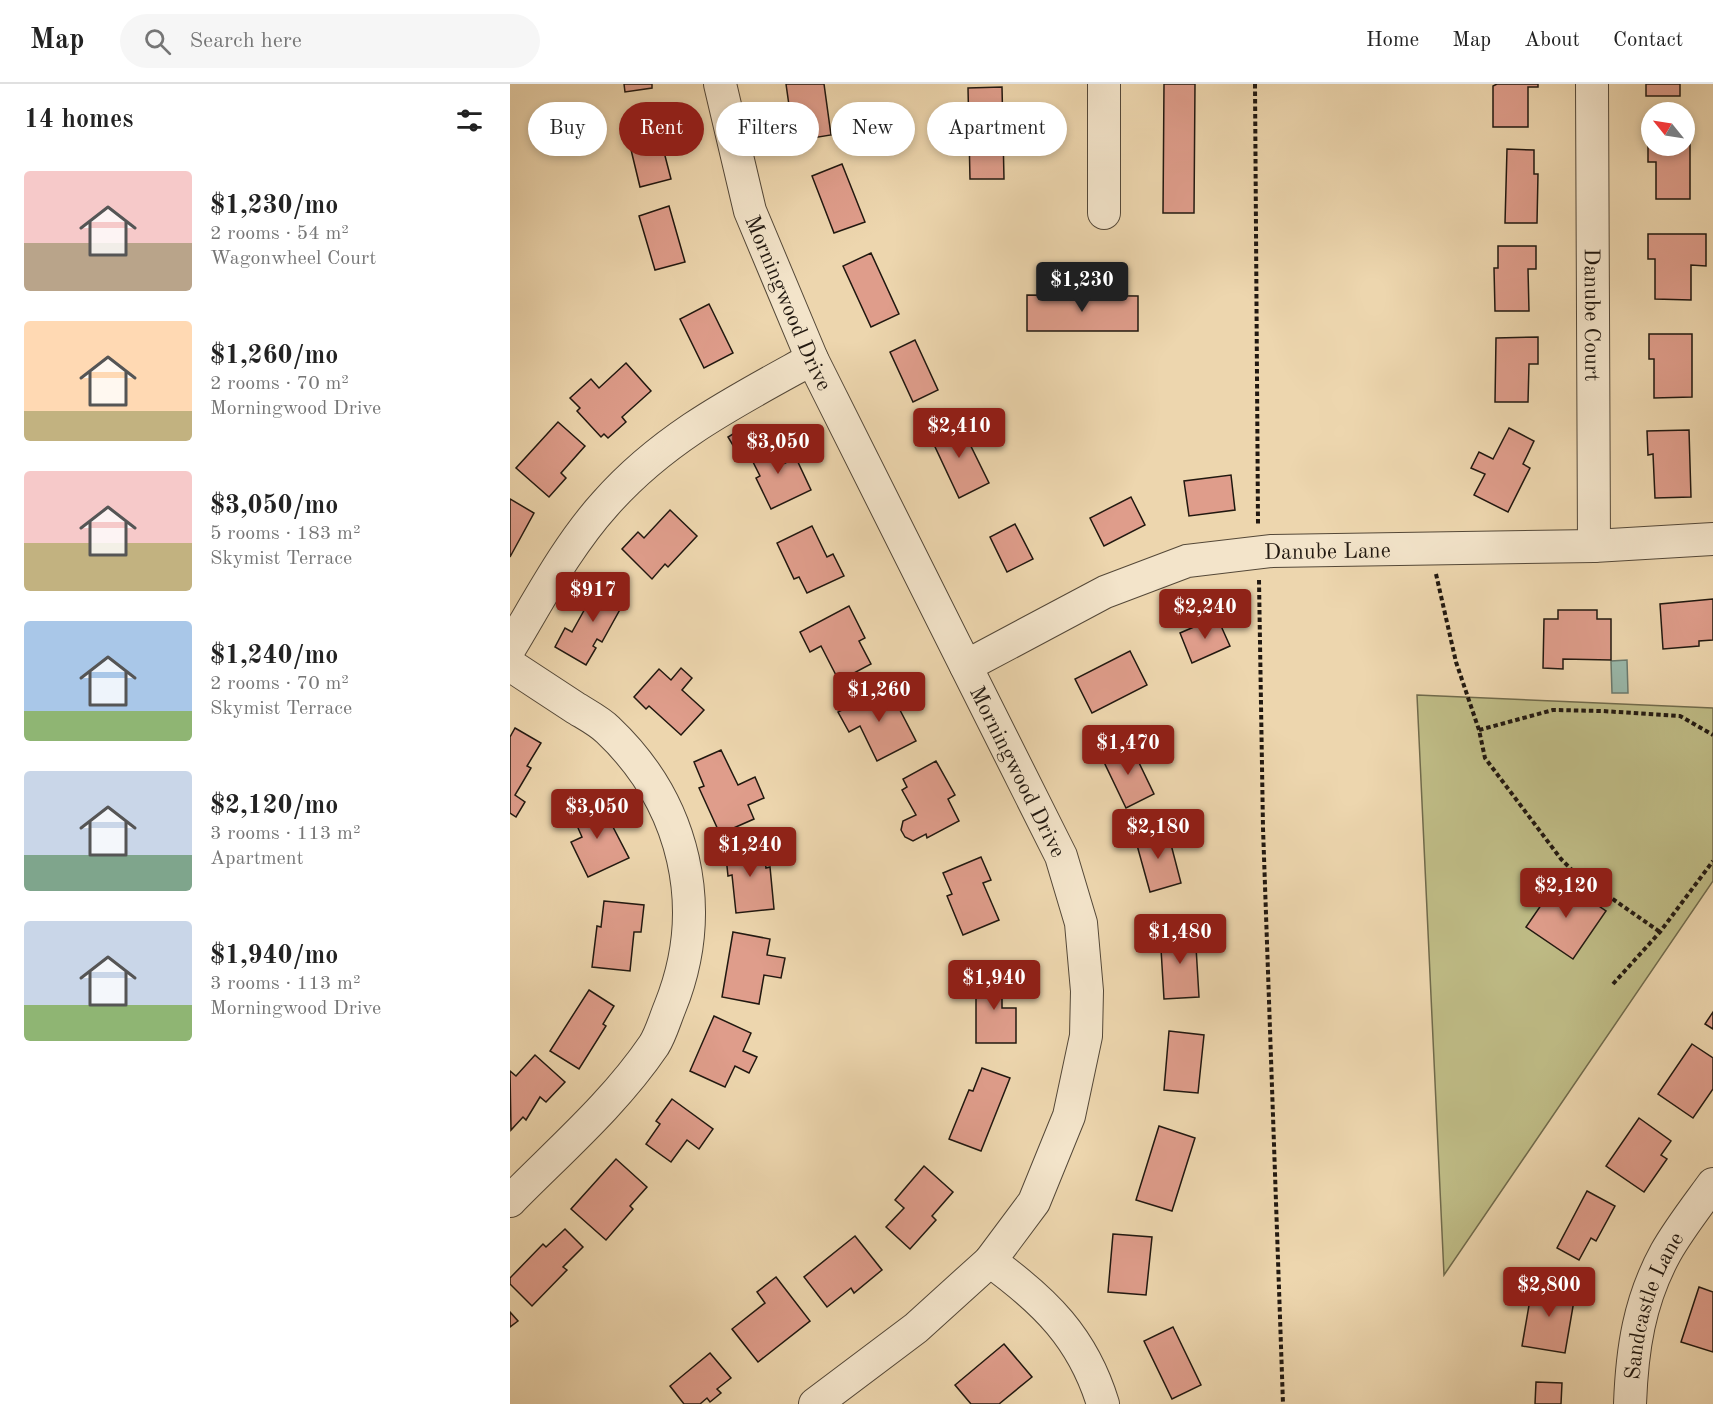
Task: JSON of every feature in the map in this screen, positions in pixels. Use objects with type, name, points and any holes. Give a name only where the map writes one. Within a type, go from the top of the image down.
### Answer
[{"type":"street","name":"Morningwood Drive","points":[[720,84],[750,211],[812,359],[1061,856],[1080,923],[1087,991],[1086,1036],[1069,1116],[1034,1202],[990,1261],[916,1328],[816,1404]]},
{"type":"street","points":[[1104,84],[1104,213]]},
{"type":"street","name":"Danube Court","points":[[1592,84],[1594,546]]},
{"type":"street","points":[[510,648],[570,550],[604,504],[642,467],[698,422],[812,359]]},
{"type":"street","name":"Danube Lane","points":[[966,666],[1105,592],[1156,570],[1187,561],[1258,552],[1594,546],[1713,539]]},
{"type":"street","points":[[510,664],[606,728],[635,759],[659,795],[683,857],[690,897],[689,941],[678,988],[655,1042],[622,1088],[510,1202]]},
{"type":"street","name":"Sandcastle Lane","points":[[1630,1404],[1632,1351],[1642,1309],[1666,1253],[1713,1184]]},
{"type":"street","points":[[990,1261],[1026,1287],[1070,1332],[1091,1369],[1103,1404]]},
{"type":"path","points":[[1255,84],[1258,552],[1263,840],[1283,1404]]},
{"type":"path","points":[[1432,549],[1439,594],[1456,662],[1479,730],[1485,758],[1562,860],[1575,872],[1660,932]]},
{"type":"path","points":[[1479,730],[1553,710],[1602,711],[1680,716],[1713,735]]},
{"type":"path","points":[[1613,984],[1660,932],[1713,861]]},
{"type":"shaded area","points":[[1627,660],[1628,693],[1612,693],[1611,661]]},
{"type":"shaded area","points":[[1417,695],[1713,708],[1713,881],[1444,1275]]},
{"type":"building","points":[[624,84],[652,84],[652,88],[625,92]]},
{"type":"building","points":[[786,84],[824,84],[831,135],[819,137],[819,102],[789,102]]},
{"type":"building","points":[[1164,84],[1195,84],[1194,213],[1163,213]]},
{"type":"building","points":[[1497,84],[1538,84],[1538,87],[1528,87],[1528,127],[1493,127],[1493,86]]},
{"type":"building","points":[[1646,84],[1680,84],[1680,96],[1646,96]]},
{"type":"building","points":[[1002,87],[1002,102],[968,102],[968,88]]},
{"type":"building","points":[[1507,149],[1534,150],[1534,174],[1538,174],[1537,223],[1505,223]]},
{"type":"building","points":[[633,156],[665,156],[671,179],[640,187]]},
{"type":"building","points":[[969,156],[1004,156],[1004,179],[970,179]]},
{"type":"building","points":[[1648,156],[1690,156],[1690,199],[1656,199],[1656,162],[1648,162]]},
{"type":"building","points":[[842,164],[865,222],[834,233],[812,176]]},
{"type":"building","points":[[669,206],[685,262],[655,270],[639,216]]},
{"type":"building","points":[[1648,234],[1706,234],[1706,266],[1691,265],[1691,300],[1655,299],[1655,259],[1648,259]]},
{"type":"building","points":[[1498,246],[1536,246],[1536,269],[1528,269],[1529,311],[1495,311],[1494,268],[1498,268]]},
{"type":"building","points":[[871,253],[899,314],[871,327],[843,266]]},
{"type":"building","points":[[1027,295],[1138,296],[1138,331],[1027,331]]},
{"type":"building","points":[[709,304],[733,353],[704,368],[680,319]]},
{"type":"building","points":[[1649,334],[1692,334],[1692,397],[1654,398],[1654,359],[1649,359]]},
{"type":"building","points":[[1538,337],[1538,364],[1529,364],[1528,402],[1495,402],[1496,338]]},
{"type":"building","points":[[915,340],[938,390],[913,402],[890,352]]},
{"type":"building","points":[[626,363],[651,391],[622,417],[626,422],[608,438],[604,434],[601,437],[577,411],[580,408],[570,398],[591,379],[599,388]]},
{"type":"building","points":[[958,420],[989,483],[959,498],[929,434]]},
{"type":"building","points":[[558,422],[585,446],[561,473],[566,478],[549,497],[516,468]]},
{"type":"building","points":[[746,426],[752,436],[734,447],[728,437]]},
{"type":"building","points":[[1509,428],[1534,441],[1523,464],[1530,468],[1508,512],[1474,495],[1485,474],[1471,468],[1479,452],[1493,459]]},
{"type":"building","points":[[1689,430],[1691,497],[1655,498],[1653,454],[1648,455],[1647,431]]},
{"type":"building","points":[[772,438],[783,464],[796,458],[811,490],[771,509],[756,478],[760,476],[747,450]]},
{"type":"building","points":[[1231,475],[1235,510],[1189,516],[1184,481]]},
{"type":"building","points":[[1131,497],[1145,525],[1104,546],[1090,518]]},
{"type":"building","points":[[510,499],[534,513],[510,557]]},
{"type":"building","points":[[670,510],[697,536],[668,567],[665,564],[652,579],[622,549],[638,532],[644,538]]},
{"type":"building","points":[[1015,524],[1033,559],[1007,572],[990,537]]},
{"type":"building","points":[[812,526],[827,557],[833,554],[844,576],[807,593],[799,577],[794,579],[777,543]]},
{"type":"building","points":[[601,580],[628,595],[602,642],[597,639],[593,646],[596,648],[586,665],[555,647],[565,628],[572,632]]},
{"type":"building","points":[[1713,599],[1713,640],[1699,641],[1699,646],[1663,649],[1660,604]]},
{"type":"building","points":[[849,606],[865,638],[859,641],[871,664],[839,681],[821,646],[810,652],[800,632]]},
{"type":"building","points":[[1558,610],[1597,610],[1597,619],[1611,619],[1611,660],[1563,659],[1563,669],[1543,668],[1544,619],[1558,619]]},
{"type":"building","points":[[1217,617],[1230,646],[1192,663],[1180,633]]},
{"type":"building","points":[[1130,651],[1147,685],[1092,713],[1075,679]]},
{"type":"building","points":[[681,668],[692,678],[682,690],[704,710],[681,735],[649,706],[646,709],[634,697],[659,669],[671,680]]},
{"type":"building","points":[[888,687],[916,741],[877,761],[860,726],[849,732],[838,712]]},
{"type":"building","points":[[515,728],[541,743],[527,766],[531,768],[515,795],[525,802],[516,817],[510,813],[510,737]]},
{"type":"building","points":[[1130,744],[1154,794],[1126,808],[1102,758]]},
{"type":"building","points":[[721,750],[738,785],[755,777],[764,798],[748,805],[754,819],[720,834],[699,788],[704,786],[694,762]]},
{"type":"building","points":[[936,761],[955,795],[948,799],[959,821],[927,838],[926,834],[913,841],[905,837],[901,830],[903,821],[916,815],[902,790],[907,787],[903,779]]},
{"type":"building","points":[[599,800],[629,858],[588,877],[571,842],[582,837],[571,812]]},
{"type":"building","points":[[1167,829],[1181,883],[1150,892],[1135,838]]},
{"type":"building","points":[[763,843],[766,868],[770,867],[774,909],[736,913],[732,875],[728,876],[725,847]]},
{"type":"building","points":[[981,857],[991,880],[983,883],[999,920],[963,935],[947,896],[952,894],[943,873]]},
{"type":"building","points":[[1559,879],[1606,911],[1573,959],[1526,927]]},
{"type":"building","points":[[604,901],[644,905],[641,932],[634,932],[630,971],[592,967],[597,926],[601,927]]},
{"type":"building","points":[[1195,930],[1199,997],[1164,999],[1160,932]]},
{"type":"building","points":[[733,932],[770,939],[767,955],[785,958],[781,978],[764,975],[759,1004],[722,997]]},
{"type":"building","points":[[980,971],[1006,971],[1006,995],[1002,995],[1002,1008],[1016,1008],[1016,1043],[976,1043],[976,996],[981,996]]},
{"type":"building","points":[[589,990],[614,1006],[603,1024],[606,1026],[579,1069],[550,1051]]},
{"type":"building","points":[[1713,1012],[1713,1029],[1705,1024]]},
{"type":"building","points":[[714,1016],[751,1033],[743,1051],[757,1057],[749,1073],[735,1066],[725,1087],[690,1071]]},
{"type":"building","points":[[1169,1031],[1204,1035],[1198,1093],[1164,1090]]},
{"type":"building","points":[[1692,1044],[1713,1058],[1713,1089],[1693,1118],[1658,1094]]},
{"type":"building","points":[[535,1055],[565,1082],[546,1102],[540,1097],[526,1120],[523,1117],[511,1130],[510,1071],[516,1076]]},
{"type":"building","points":[[982,1068],[1010,1078],[981,1151],[949,1139],[969,1090],[973,1091]]},
{"type":"building","points":[[672,1099],[713,1129],[699,1149],[687,1140],[671,1162],[646,1144],[660,1124],[656,1121]]},
{"type":"building","points":[[1639,1118],[1671,1141],[1661,1155],[1667,1159],[1644,1192],[1606,1166]]},
{"type":"building","points":[[1159,1126],[1195,1138],[1172,1211],[1136,1200]]},
{"type":"building","points":[[616,1159],[647,1187],[630,1206],[633,1209],[606,1240],[571,1209]]},
{"type":"building","points":[[924,1166],[953,1192],[932,1216],[936,1220],[910,1249],[886,1227],[904,1208],[895,1200]]},
{"type":"building","points":[[1587,1191],[1615,1206],[1596,1241],[1591,1238],[1579,1260],[1557,1248]]},
{"type":"building","points":[[565,1229],[583,1247],[563,1267],[567,1270],[532,1306],[510,1284],[510,1278],[543,1244],[546,1247]]},
{"type":"building","points":[[1113,1234],[1152,1237],[1146,1295],[1108,1292]]},
{"type":"building","points":[[855,1236],[882,1270],[854,1293],[851,1288],[827,1307],[804,1277]]},
{"type":"building","points":[[776,1277],[810,1321],[758,1362],[732,1329],[765,1303],[757,1292]]},
{"type":"building","points":[[1533,1282],[1576,1289],[1565,1353],[1522,1346]]},
{"type":"building","points":[[1699,1287],[1713,1292],[1713,1352],[1681,1342]]},
{"type":"building","points":[[510,1312],[518,1321],[510,1327]]},
{"type":"building","points":[[1173,1327],[1201,1385],[1172,1399],[1144,1341]]},
{"type":"building","points":[[1004,1344],[1032,1377],[999,1404],[971,1404],[955,1385]]},
{"type":"building","points":[[710,1353],[731,1378],[717,1389],[721,1393],[710,1402],[707,1398],[700,1404],[684,1404],[670,1386]]},
{"type":"building","points":[[1536,1382],[1562,1383],[1561,1404],[1535,1404]]}]
